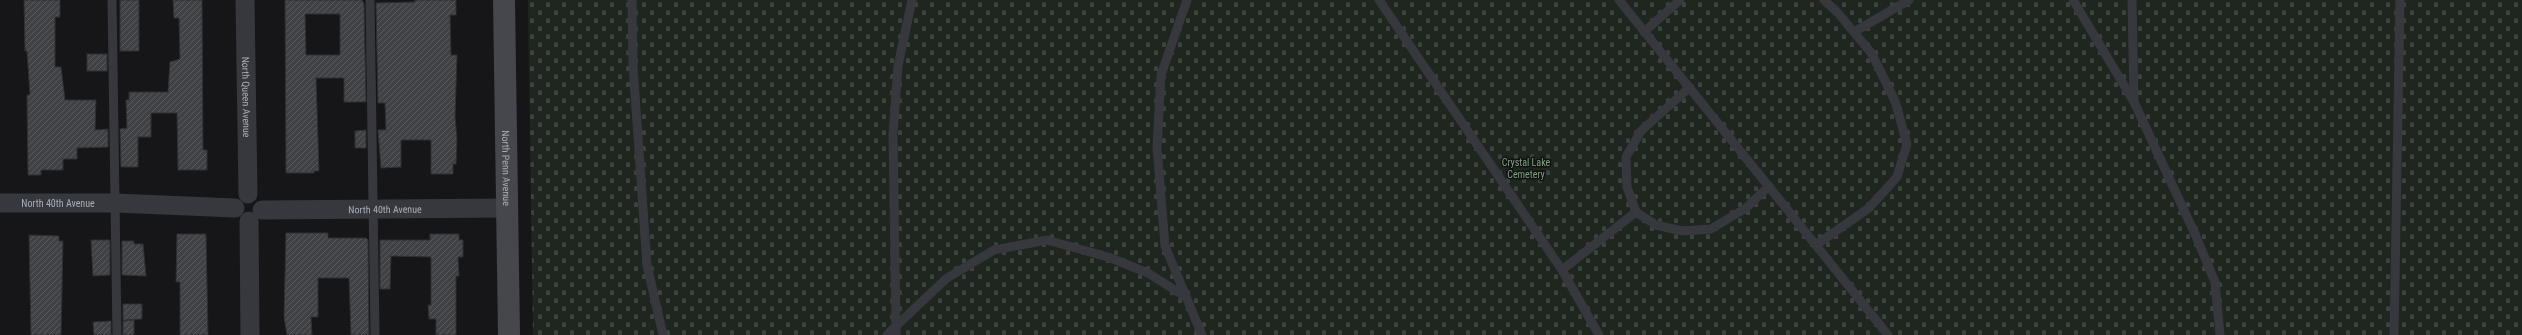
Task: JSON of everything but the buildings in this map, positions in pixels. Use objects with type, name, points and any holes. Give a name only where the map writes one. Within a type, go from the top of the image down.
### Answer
[{"type":"main road","name":"North Penn Avenue","points":[[504,0],[509,335]]},
{"type":"street","name":"North Queen Avenue","points":[[245,0],[248,194]]},
{"type":"street","points":[[250,335],[258,197],[248,194],[238,200],[235,208],[240,219],[256,216]]},
{"type":"street","name":"North 40th Avenue","points":[[0,203],[115,203],[235,208]]},
{"type":"street","name":"North 40th Avenue","points":[[256,216],[373,208],[507,208]]},
{"type":"lane","points":[[112,0],[117,335]]},
{"type":"lane","points":[[370,0],[375,335]]},
{"type":"lane","points":[[632,0],[633,66],[647,266],[663,335]]},
{"type":"lane","points":[[896,330],[893,134],[898,66],[912,0]]},
{"type":"lane","points":[[1187,0],[1161,75],[1158,148],[1165,246],[1202,335]]},
{"type":"lane","points":[[1380,0],[1562,270],[1599,335]]},
{"type":"lane","points":[[1619,0],[1888,335]]},
{"type":"lane","points":[[1644,32],[1680,0]]},
{"type":"lane","points":[[1816,245],[1869,208],[1897,178],[1907,144],[1895,101],[1872,54],[1824,0]]},
{"type":"lane","points":[[1854,32],[1909,0]]},
{"type":"lane","points":[[2073,0],[2134,102],[2215,282],[2220,335]]},
{"type":"lane","points":[[2132,0],[2134,102]]},
{"type":"lane","points":[[2394,335],[2400,0]]},
{"type":"lane","points":[[1690,88],[1641,131],[1626,157],[1627,187],[1636,212],[1656,225],[1682,231],[1711,229],[1746,208],[1769,186]]},
{"type":"lane","points":[[1562,270],[1636,212]]},
{"type":"lane","points":[[887,335],[896,330],[946,278],[994,250],[1047,240],[1108,257],[1148,273],[1186,297]]},
{"type":"green space","name":"Crystal Lake Cemetery","points":[[528,0],[2522,0],[2522,335],[533,335]]}]
